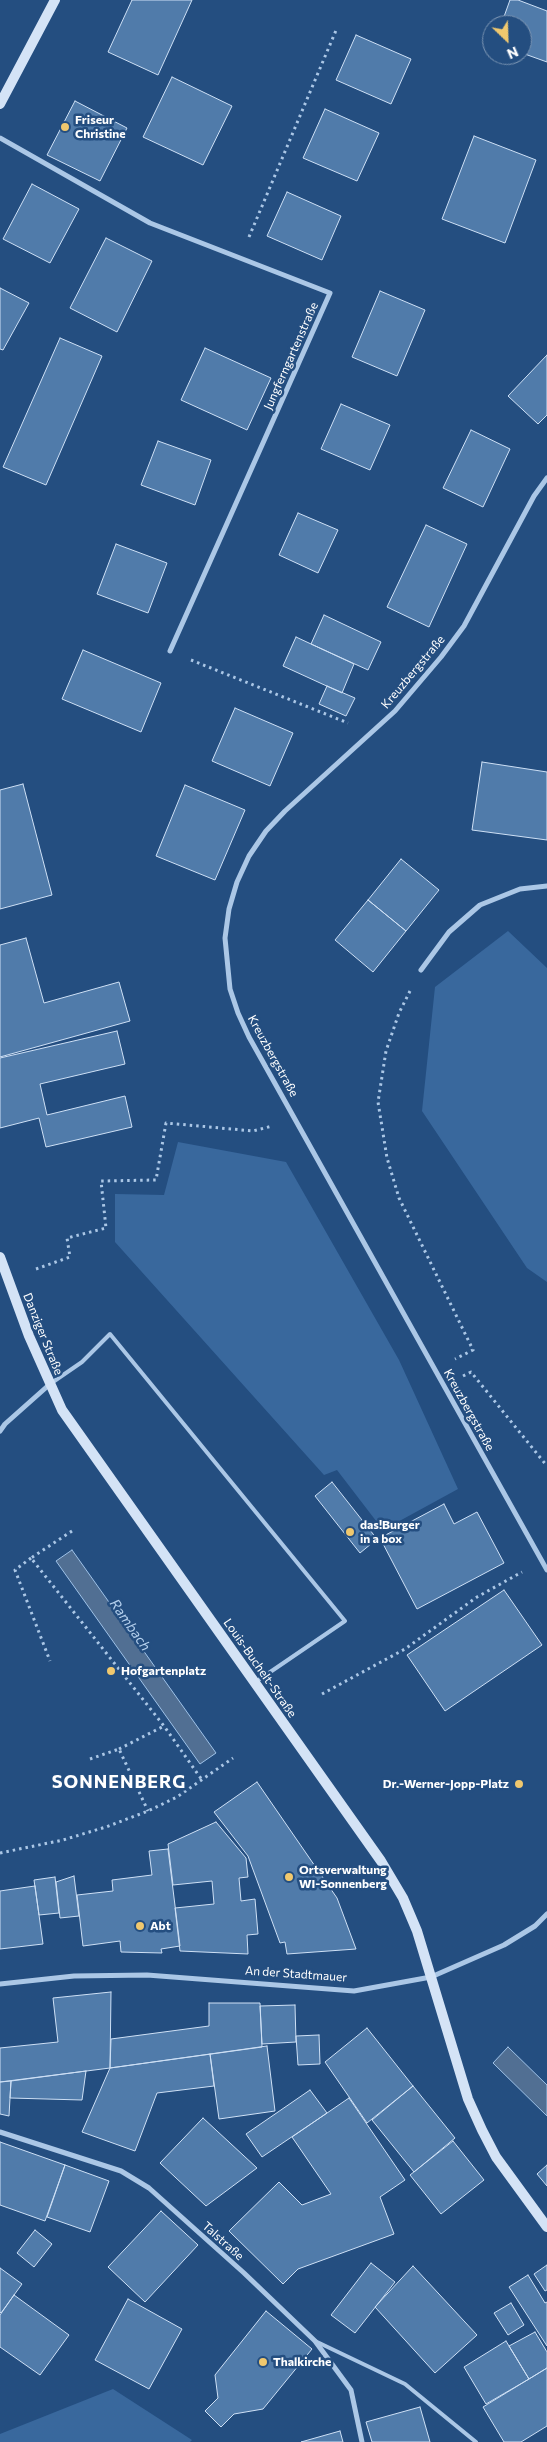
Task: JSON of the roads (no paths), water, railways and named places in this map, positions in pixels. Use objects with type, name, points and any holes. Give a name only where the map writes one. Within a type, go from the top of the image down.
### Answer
[{"type":"main road","points":[[0,104],[56,0]]},
{"type":"main road","name":"Danziger Straße","points":[[0,1257],[50,1384]]},
{"type":"main road","name":"Louis-Buchelt-Straße","points":[[50,1384],[62,1410],[393,1879],[411,1914],[431,1977]]},
{"type":"main road","points":[[431,1977],[468,2099],[482,2130],[496,2157],[547,2227]]},
{"type":"street","name":"Jungferngartenstraße","points":[[0,138],[150,223],[330,293],[170,651]]},
{"type":"street","name":"Kreuzbergstraße","points":[[547,478],[534,496],[464,626],[417,688],[372,733],[286,810],[266,832],[250,856],[237,882],[229,910],[225,938],[226,964],[230,989],[238,1013],[547,1570]]},
{"type":"street","points":[[421,970],[449,932],[480,905],[520,889],[547,886]]},
{"type":"street","name":"Danziger Straße","points":[[0,1431],[5,1424],[50,1384]]},
{"type":"street","points":[[431,1977],[504,1945],[535,1926],[547,1914]]},
{"type":"street","name":"An der Stadtmauer","points":[[0,1984],[74,1976],[147,1975],[354,1991],[431,1977]]},
{"type":"street","name":"Talstraße","points":[[0,2132],[122,2171],[149,2188],[315,2340],[351,2390],[362,2442]]},
{"type":"lane","points":[[50,1384],[82,1362],[110,1334],[345,1621],[255,1683]]},
{"type":"lane","points":[[315,2340],[405,2384],[476,2442]]},
{"type":"place","name":"Friseur Christine","points":[[65,127]]},
{"type":"place","name":"das!Burger in a box","points":[[350,1532]]},
{"type":"place","name":"Hofgartenplatz","points":[[111,1671]]},
{"type":"place","name":"Dr.-Werner-Jopp-Platz","points":[[519,1784]]},
{"type":"place","name":"Ortsverwaltung WI-Sonnenberg","points":[[289,1877]]},
{"type":"place","name":"Abt","points":[[140,1926]]},
{"type":"place","name":"Thalkirche","points":[[263,2362]]},
{"type":"district","name":"SONNENBERG","points":[[119,1782]]},
{"type":"water label","name":"Rambach","points":[[130,1625]]}]
